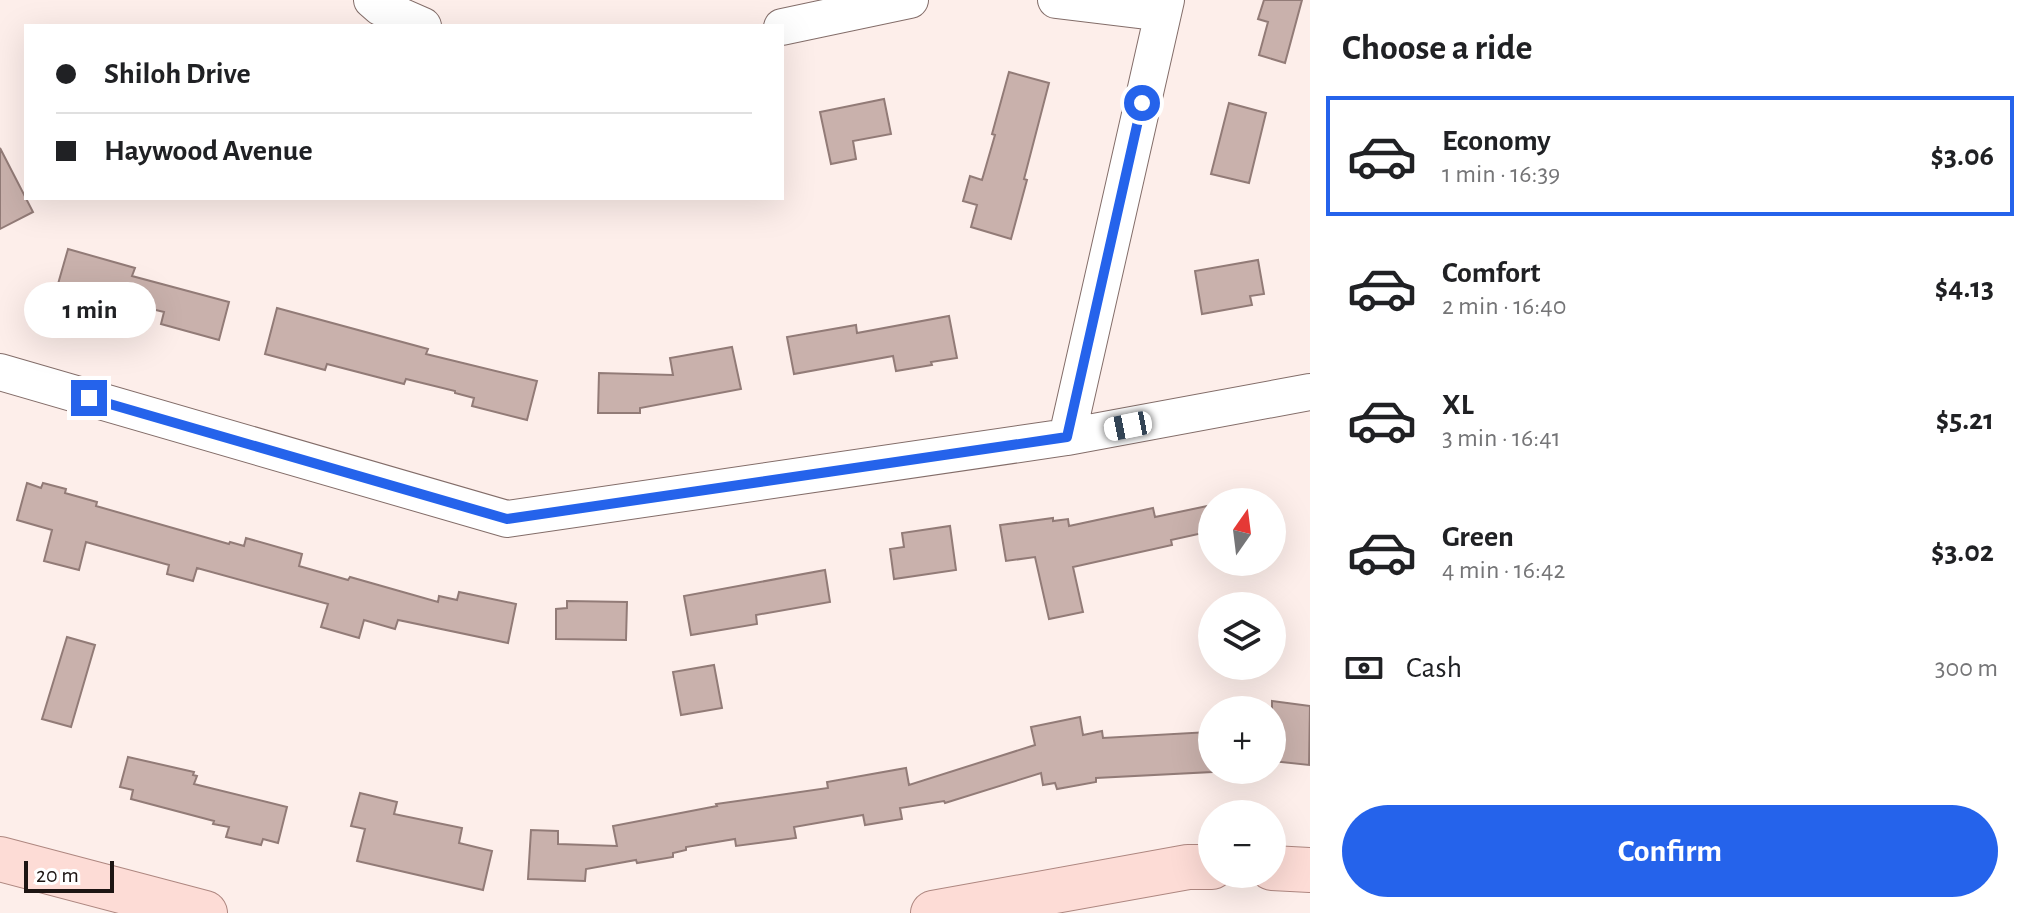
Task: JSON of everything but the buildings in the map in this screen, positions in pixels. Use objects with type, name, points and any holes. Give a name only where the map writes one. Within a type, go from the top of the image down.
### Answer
[{"type":"main road","points":[[0,859],[205,913]]},
{"type":"main road","points":[[933,913],[1198,867]]},
{"type":"main road","points":[[1286,869],[1310,870]]},
{"type":"street","points":[[372,0],[380,7],[418,24]]},
{"type":"street","points":[[784,27],[910,0]]},
{"type":"street","points":[[1056,0],[1164,6],[1067,437]]},
{"type":"street","points":[[0,372],[507,519],[1067,437],[1310,392]]},
{"type":"route","points":[[89,398],[507,519],[1067,437],[1142,103]]}]
